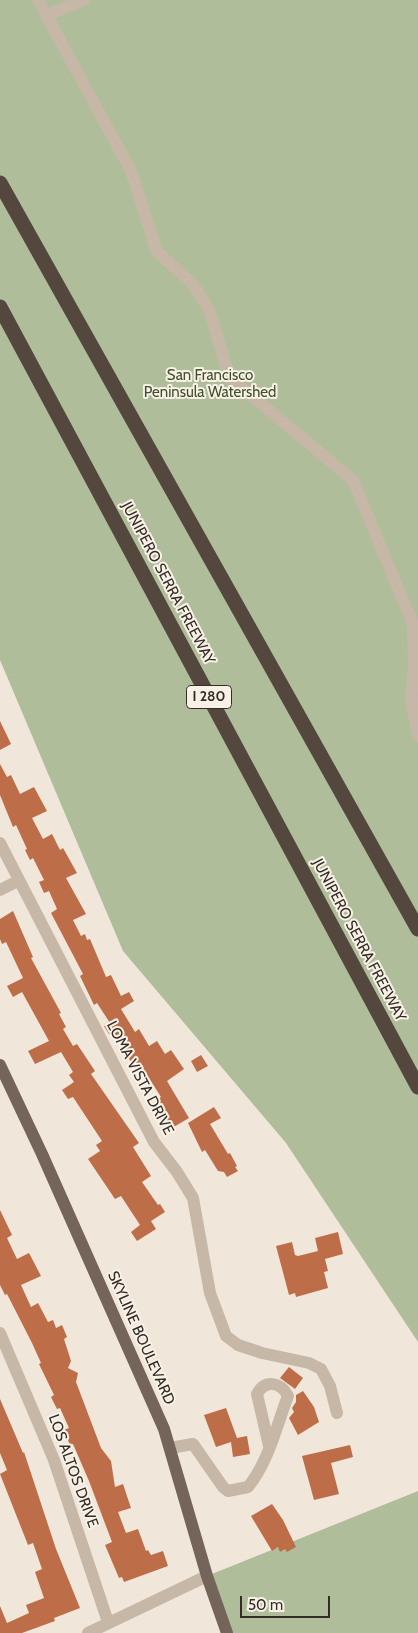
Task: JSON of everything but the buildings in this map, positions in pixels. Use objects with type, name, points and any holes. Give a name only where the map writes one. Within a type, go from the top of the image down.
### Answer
[{"type":"highway","points":[[0,183],[418,930]]},
{"type":"highway","name":"JUNIPERO SERRA FREEWAY","points":[[0,307],[418,1086]]},
{"type":"main road","name":"SKYLINE BOULEVARD","points":[[0,1065],[5,1085],[104,1290],[164,1429],[207,1576],[227,1633]]},
{"type":"street","points":[[38,0],[131,171],[157,252],[192,283],[209,309],[229,377],[353,480],[413,624],[414,665],[411,702],[418,736]]},
{"type":"street","points":[[47,15],[84,0]]},
{"type":"street","name":"LOMA VISTA DRIVE","points":[[0,843],[154,1142],[178,1172],[193,1198],[210,1294],[226,1336],[238,1345],[262,1353],[310,1363],[321,1368],[330,1386],[337,1413]]},
{"type":"street","points":[[0,890],[18,881]]},
{"type":"street","name":"LOS ALTOS DRIVE","points":[[0,1334],[54,1460],[108,1622]]},
{"type":"street","points":[[170,1448],[193,1444],[223,1487],[228,1491],[248,1487],[258,1474],[269,1446]]},
{"type":"street","points":[[88,1633],[207,1576]]},
{"type":"green space","name":"San Francisco Peninsula Watershed","points":[[0,0],[418,0],[418,1342],[286,1143],[123,951],[0,660]]},
{"type":"green space","points":[[418,1491],[418,1633],[227,1633],[207,1576]]}]
